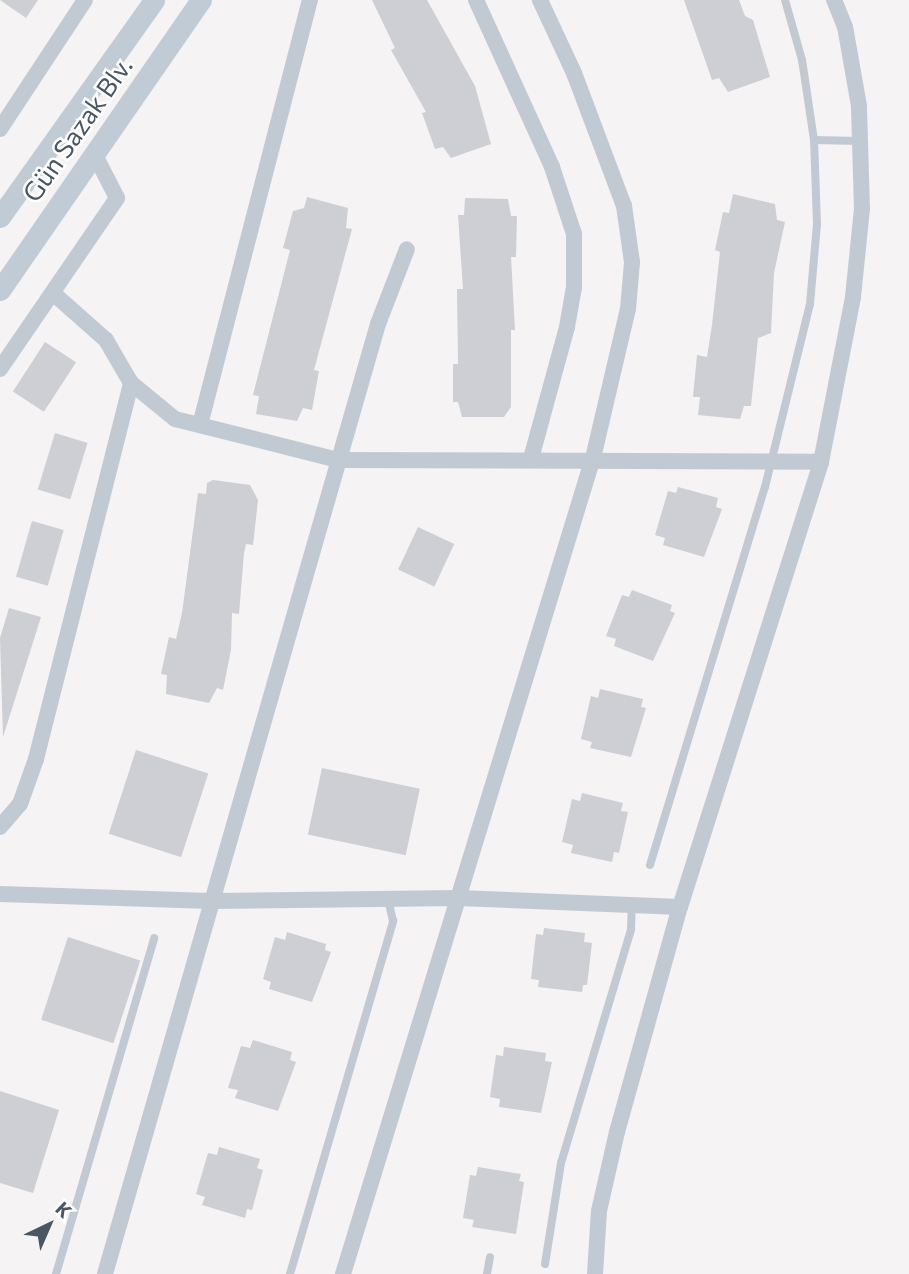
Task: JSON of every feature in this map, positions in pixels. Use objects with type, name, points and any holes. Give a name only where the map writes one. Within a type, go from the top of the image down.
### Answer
[{"type":"main road","name":"Gün Sazak Blv.","points":[[0,217],[154,0]]},
{"type":"main road","name":"Gün Sazak Blv.","points":[[0,290],[201,0]]},
{"type":"street","points":[[0,129],[85,0]]},
{"type":"street","points":[[200,425],[310,0]]},
{"type":"street","points":[[476,0],[552,167],[573,234],[574,287],[567,327],[531,459]]},
{"type":"street","points":[[343,1274],[593,458],[628,309],[632,262],[624,206],[573,73],[540,0]]},
{"type":"street","points":[[595,1274],[599,1211],[617,1132],[680,907],[821,462],[853,297],[862,209],[860,141],[845,27],[834,0]]},
{"type":"street","points":[[0,369],[54,294],[117,198],[94,153]]},
{"type":"street","points":[[105,1274],[210,901],[378,324],[407,249]]},
{"type":"street","points":[[54,294],[106,340],[131,383],[174,419],[338,460],[593,458],[821,462]]},
{"type":"street","points":[[0,827],[20,804],[36,759],[131,383]]},
{"type":"street","points":[[0,894],[210,901],[458,898],[680,907]]},
{"type":"lane","points":[[650,865],[770,463],[810,304],[817,224],[814,140],[802,60],[785,0]]},
{"type":"lane","points":[[814,140],[860,141]]},
{"type":"lane","points":[[290,1274],[393,921],[388,899]]},
{"type":"lane","points":[[545,1264],[561,1163],[631,929],[632,905]]},
{"type":"lane","points":[[57,1274],[154,938]]},
{"type":"lane","points":[[487,1274],[490,1257]]},
{"type":"building","points":[[0,0],[38,0],[26,18]]},
{"type":"building","points":[[372,0],[427,0],[475,86],[491,144],[451,158],[443,147],[435,149],[422,113],[426,112],[391,50],[395,48]]},
{"type":"building","points":[[684,0],[739,0],[745,16],[753,20],[770,77],[728,92],[719,78],[712,80]]},
{"type":"building","points":[[733,194],[775,204],[777,220],[785,222],[774,273],[771,333],[758,338],[751,406],[744,406],[740,419],[698,415],[700,397],[693,397],[697,355],[707,357],[712,325],[720,252],[715,250],[723,212],[729,213]]},
{"type":"building","points":[[307,197],[348,208],[346,228],[352,229],[314,370],[319,371],[312,410],[303,408],[297,421],[256,414],[259,396],[253,395],[290,250],[283,248],[293,211],[304,208]]},
{"type":"building","points":[[465,198],[508,199],[511,216],[517,216],[516,257],[511,257],[515,330],[511,330],[511,407],[504,417],[462,417],[458,402],[453,402],[453,364],[458,364],[457,289],[463,289],[458,215],[464,215]]},
{"type":"building","points":[[45,342],[76,362],[44,412],[13,391]]},
{"type":"building","points":[[55,433],[88,443],[70,499],[38,489]]},
{"type":"building","points":[[213,480],[250,485],[258,500],[253,545],[246,544],[244,553],[239,614],[232,613],[231,650],[223,690],[217,688],[209,703],[166,694],[167,675],[161,674],[169,637],[176,639],[182,613],[198,493],[206,494],[207,483]]},
{"type":"building","points":[[678,487],[718,498],[716,507],[722,509],[704,557],[663,545],[665,538],[655,535],[668,491],[676,493]]},
{"type":"building","points":[[32,521],[64,530],[48,586],[16,577]]},
{"type":"building","points":[[418,527],[454,544],[434,587],[398,570]]},
{"type":"building","points":[[632,590],[672,605],[670,611],[675,613],[653,661],[614,646],[616,639],[606,636],[622,595],[629,597]]},
{"type":"building","points":[[9,608],[41,617],[3,737],[0,638]]},
{"type":"building","points":[[600,689],[643,699],[641,707],[646,708],[631,757],[590,748],[592,742],[581,739],[591,696],[598,698]]},
{"type":"building","points":[[136,750],[208,773],[181,857],[109,834]]},
{"type":"building","points":[[322,768],[420,789],[406,855],[308,835]]},
{"type":"building","points":[[582,793],[623,803],[621,811],[628,812],[619,853],[614,852],[612,862],[571,853],[573,845],[562,842],[572,799],[580,801]]},
{"type":"building","points":[[544,928],[585,933],[584,942],[592,943],[587,985],[583,985],[582,992],[538,987],[539,980],[531,979],[536,934],[543,935]]},
{"type":"building","points":[[287,932],[326,944],[325,950],[331,952],[312,1002],[269,989],[271,982],[263,979],[275,937],[285,940]]},
{"type":"building","points":[[68,937],[140,960],[113,1043],[41,1020]]},
{"type":"building","points":[[253,1040],[292,1052],[290,1060],[296,1062],[278,1111],[235,1098],[238,1090],[228,1088],[241,1046],[250,1048]]},
{"type":"building","points":[[504,1047],[546,1053],[545,1061],[552,1062],[541,1113],[499,1107],[500,1099],[490,1097],[496,1055],[503,1056]]},
{"type":"building","points":[[0,1091],[59,1110],[33,1193],[0,1183]]},
{"type":"building","points":[[219,1147],[260,1159],[257,1168],[263,1170],[252,1210],[247,1209],[245,1218],[202,1205],[205,1197],[196,1194],[208,1153],[217,1155]]},
{"type":"building","points":[[478,1167],[521,1174],[519,1181],[524,1182],[516,1234],[472,1227],[474,1220],[463,1218],[470,1175],[476,1176]]}]
